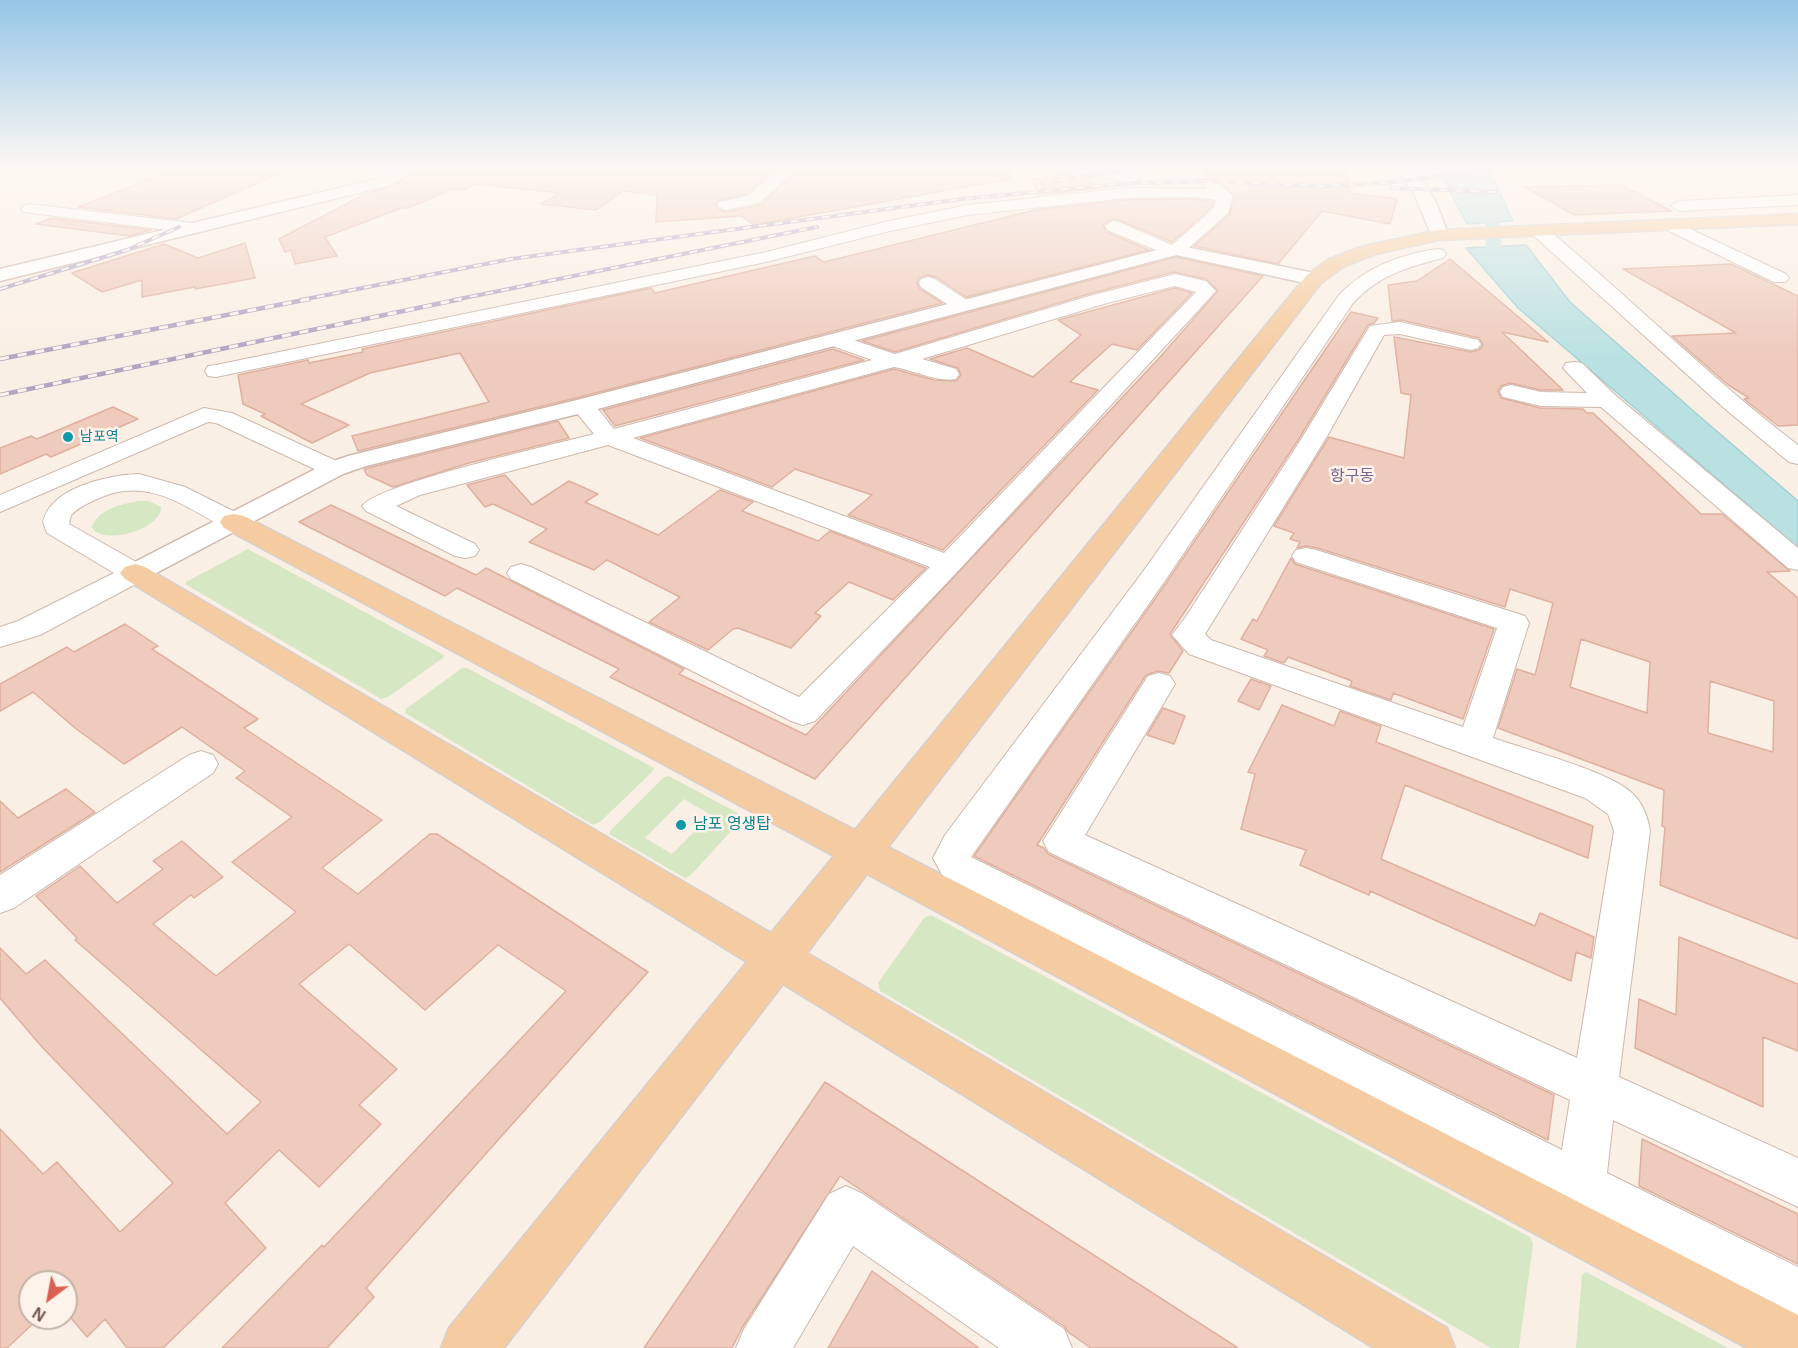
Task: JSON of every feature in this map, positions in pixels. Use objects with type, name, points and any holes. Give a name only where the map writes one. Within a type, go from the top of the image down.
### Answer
[{"type":"main road","points":[[470,1348],[1314,279],[1336,263],[1370,250],[1518,233],[1560,231]]},
{"type":"main road","points":[[234,522],[1798,1345]]},
{"type":"main road","points":[[135,573],[1427,1348]]},
{"type":"street","points":[[0,275],[180,231]]},
{"type":"street","points":[[216,371],[766,257],[870,231]]},
{"type":"street","points":[[1127,231],[1174,250],[1314,279]]},
{"type":"street","points":[[0,637],[29,628],[334,469],[357,461],[582,406],[1174,250],[1197,231]]},
{"type":"street","points":[[1442,231],[1446,241],[1360,283],[1346,299],[1152,579],[958,846],[952,858],[958,869],[1798,1295]]},
{"type":"street","points":[[1683,231],[1780,278]]},
{"type":"street","points":[[1540,232],[1678,353],[1721,396],[1798,457]]},
{"type":"street","points":[[1062,280],[1100,300]]},
{"type":"street","points":[[465,550],[375,506],[411,490],[894,361],[1175,280],[1199,285],[1207,291],[949,564],[803,713],[521,573]]},
{"type":"street","points":[[928,282],[963,306]]},
{"type":"street","points":[[1471,344],[1400,328],[1377,330],[1307,448],[1196,625],[1186,635],[1200,647],[1597,788],[1619,801],[1630,815],[1632,831],[1574,1229]]},
{"type":"street","points":[[834,340],[894,361],[916,364],[948,374]]},
{"type":"street","points":[[1574,368],[1607,400],[1798,562]]},
{"type":"street","points":[[1511,392],[1541,399],[1607,400]]},
{"type":"street","points":[[582,406],[609,437],[949,564]]},
{"type":"street","points":[[0,504],[204,415],[214,414],[224,418],[334,469]]},
{"type":"street","points":[[135,573],[61,531],[56,527],[58,514],[73,500],[98,488],[140,481],[160,484],[234,522]]},
{"type":"street","points":[[1306,556],[1514,622],[1474,745]]},
{"type":"street","points":[[1159,684],[1062,841],[1798,1184]]},
{"type":"street","points":[[0,896],[201,764]]},
{"type":"street","points":[[764,1348],[846,1211],[1045,1348]]},
{"type":"green space","points":[[139,501],[149,501],[161,507],[159,515],[143,528],[120,535],[108,535],[92,528],[104,512]]},
{"type":"green space","points":[[248,549],[444,655],[443,658],[388,697],[381,699],[185,584]]},
{"type":"green space","points":[[462,668],[467,668],[654,768],[652,772],[600,822],[593,825],[405,713],[406,709]]},
{"type":"green space","points":[[669,776],[743,816],[690,876],[685,878],[609,834],[664,777]],"holes":[[[684,799],[711,815],[672,854],[645,838]]]},
{"type":"green space","points":[[931,915],[1530,1237],[1533,1244],[1519,1348],[1491,1348],[880,991],[878,983],[924,918]]},
{"type":"green space","points":[[1586,1272],[1728,1348],[1576,1348],[1582,1275]]},
{"type":"water","points":[[1526,245],[1570,302],[1798,501],[1798,548],[1518,308],[1466,248]]},
{"type":"building","points":[[90,231],[148,231],[129,236]]},
{"type":"building","points":[[294,231],[341,231],[325,237],[337,256],[295,264],[291,250],[285,252],[279,239]]},
{"type":"building","points":[[950,231],[1106,231],[1149,250],[966,297],[936,277],[927,275],[919,278],[917,282],[919,288],[942,303],[576,398],[358,451],[352,436],[489,402],[460,353],[370,373],[301,404],[349,425],[312,443],[261,416],[265,414],[243,404],[238,375],[308,360],[309,363],[363,352],[362,349],[651,288],[655,293],[815,256],[824,262]]},
{"type":"building","points":[[1145,231],[1185,231],[1172,242]]},
{"type":"building","points":[[1211,231],[1305,231],[1278,264],[1194,246]]},
{"type":"building","points":[[245,243],[255,278],[195,289],[195,287],[142,297],[142,280],[102,292],[72,273],[164,244],[198,258]]},
{"type":"building","points":[[1176,257],[1263,276],[815,779],[610,677],[619,669],[457,588],[445,596],[299,522],[331,505],[476,575],[486,568],[684,669],[679,674],[806,735],[1161,356],[1218,291],[1206,279],[1174,272],[1092,293],[895,352],[862,341]]},
{"type":"building","points":[[1450,259],[1548,342],[1502,332],[1563,390],[1541,390],[1510,383],[1501,386],[1498,391],[1501,398],[1540,408],[1583,409],[1587,413],[1593,413],[1701,514],[1722,514],[1790,571],[1767,572],[1798,598],[1798,939],[1660,885],[1665,827],[1662,826],[1664,790],[1498,728],[1517,669],[1535,675],[1553,603],[1510,589],[1505,607],[1317,548],[1306,546],[1297,548],[1300,542],[1290,539],[1294,533],[1274,526],[1329,437],[1404,458],[1411,395],[1401,393],[1394,337],[1471,352],[1479,350],[1483,345],[1479,338],[1401,320],[1392,321],[1388,285],[1417,281]],"holes":[[[1581,639],[1650,662],[1647,713],[1570,687]],[[1710,681],[1774,701],[1773,752],[1708,733]]]},
{"type":"building","points":[[1731,264],[1798,296],[1798,425],[1778,426],[1744,399],[1749,398],[1727,384],[1672,336],[1736,333],[1623,269]]},
{"type":"building","points":[[1175,288],[1192,293],[1137,350],[1112,344],[1070,382],[1098,390],[943,550],[848,515],[872,495],[795,469],[772,487],[640,438],[894,369],[934,380],[956,381],[961,375],[958,368],[930,359],[967,348],[1033,377],[1081,335],[1058,320]]},
{"type":"building","points":[[1351,312],[1378,318],[1374,323],[1368,325],[1300,437],[1170,634],[1183,651],[1169,673],[1158,671],[1146,675],[1037,845],[1044,848],[1048,854],[1554,1095],[1548,1140],[974,856],[1164,586]]},
{"type":"building","points":[[833,349],[864,360],[615,426],[603,410]]},
{"type":"building","name":"남포역","points":[[113,407],[138,419],[51,457],[46,454],[0,474],[0,448],[31,436],[37,439]]},
{"type":"building","points":[[558,421],[569,438],[469,463],[393,487],[367,475],[364,469]]},
{"type":"building","points":[[505,475],[532,505],[569,481],[598,494],[585,502],[658,535],[720,490],[753,502],[742,511],[818,541],[830,531],[926,568],[893,600],[849,582],[815,613],[821,616],[791,648],[738,628],[733,629],[708,650],[649,622],[680,597],[607,560],[594,570],[529,542],[547,529],[493,504],[485,507],[467,485]]},
{"type":"building","points":[[1291,558],[1295,564],[1494,629],[1463,719],[1393,693],[1391,700],[1350,686],[1352,681],[1288,657],[1284,663],[1264,656],[1268,650],[1241,639],[1253,619],[1257,621]]},
{"type":"building","points":[[125,624],[158,646],[152,649],[258,719],[244,728],[382,820],[322,868],[358,894],[430,834],[437,834],[648,972],[366,1288],[374,1297],[327,1348],[222,1348],[322,1245],[324,1247],[566,991],[498,945],[425,1010],[349,944],[299,984],[397,1069],[359,1105],[381,1124],[319,1187],[279,1150],[225,1203],[266,1248],[163,1348],[127,1348],[105,1319],[87,1337],[78,1326],[78,1270],[18,1270],[18,1330],[26,1330],[7,1348],[0,1348],[0,1129],[43,1174],[57,1162],[120,1232],[173,1183],[42,1047],[0,998],[0,948],[26,974],[45,960],[227,1134],[261,1102],[75,940],[77,938],[36,896],[80,866],[117,903],[163,869],[153,861],[182,841],[223,877],[194,898],[191,895],[153,924],[216,976],[296,912],[232,862],[292,817],[236,778],[245,771],[182,727],[124,764],[75,728],[33,692],[0,711],[0,684],[67,647],[74,652]]},
{"type":"building","points":[[1251,679],[1271,686],[1259,710],[1238,701]]},
{"type":"building","points":[[1282,705],[1334,726],[1340,711],[1381,726],[1376,742],[1593,826],[1588,858],[1405,785],[1381,859],[1535,926],[1540,913],[1594,937],[1591,958],[1576,952],[1571,981],[1370,891],[1369,895],[1300,865],[1306,850],[1241,829],[1255,774],[1248,772]]},
{"type":"building","points":[[1163,708],[1185,716],[1174,744],[1147,735]]},
{"type":"building","points":[[66,789],[95,812],[0,872],[0,801],[18,818]]},
{"type":"building","points":[[1679,937],[1798,984],[1798,1051],[1763,1037],[1763,1107],[1635,1048],[1639,999],[1676,1015]]},
{"type":"building","points":[[825,1082],[1238,1348],[1091,1348],[1068,1332],[1065,1327],[840,1176],[742,1328],[732,1348],[644,1348]]},
{"type":"building","points":[[1642,1139],[1798,1214],[1798,1264],[1639,1186]]},
{"type":"building","points":[[872,1271],[979,1348],[828,1348]]},
{"type":"waterway","points":[[1493,231],[1494,248],[1513,278]]},
{"type":"railway","points":[[0,289],[127,250],[170,231]]},
{"type":"railway","points":[[301,300],[511,259],[722,231]]},
{"type":"railway","points":[[454,300],[798,231]]},
{"type":"railway","points":[[0,359],[309,299]]},
{"type":"railway","points":[[0,395],[461,299]]},
{"type":"place","name":"남포역","points":[[68,437]]},
{"type":"place","name":"남포 영생탑","points":[[681,825]]},
{"type":"district","name":"항구동","points":[[1352,477]]}]
